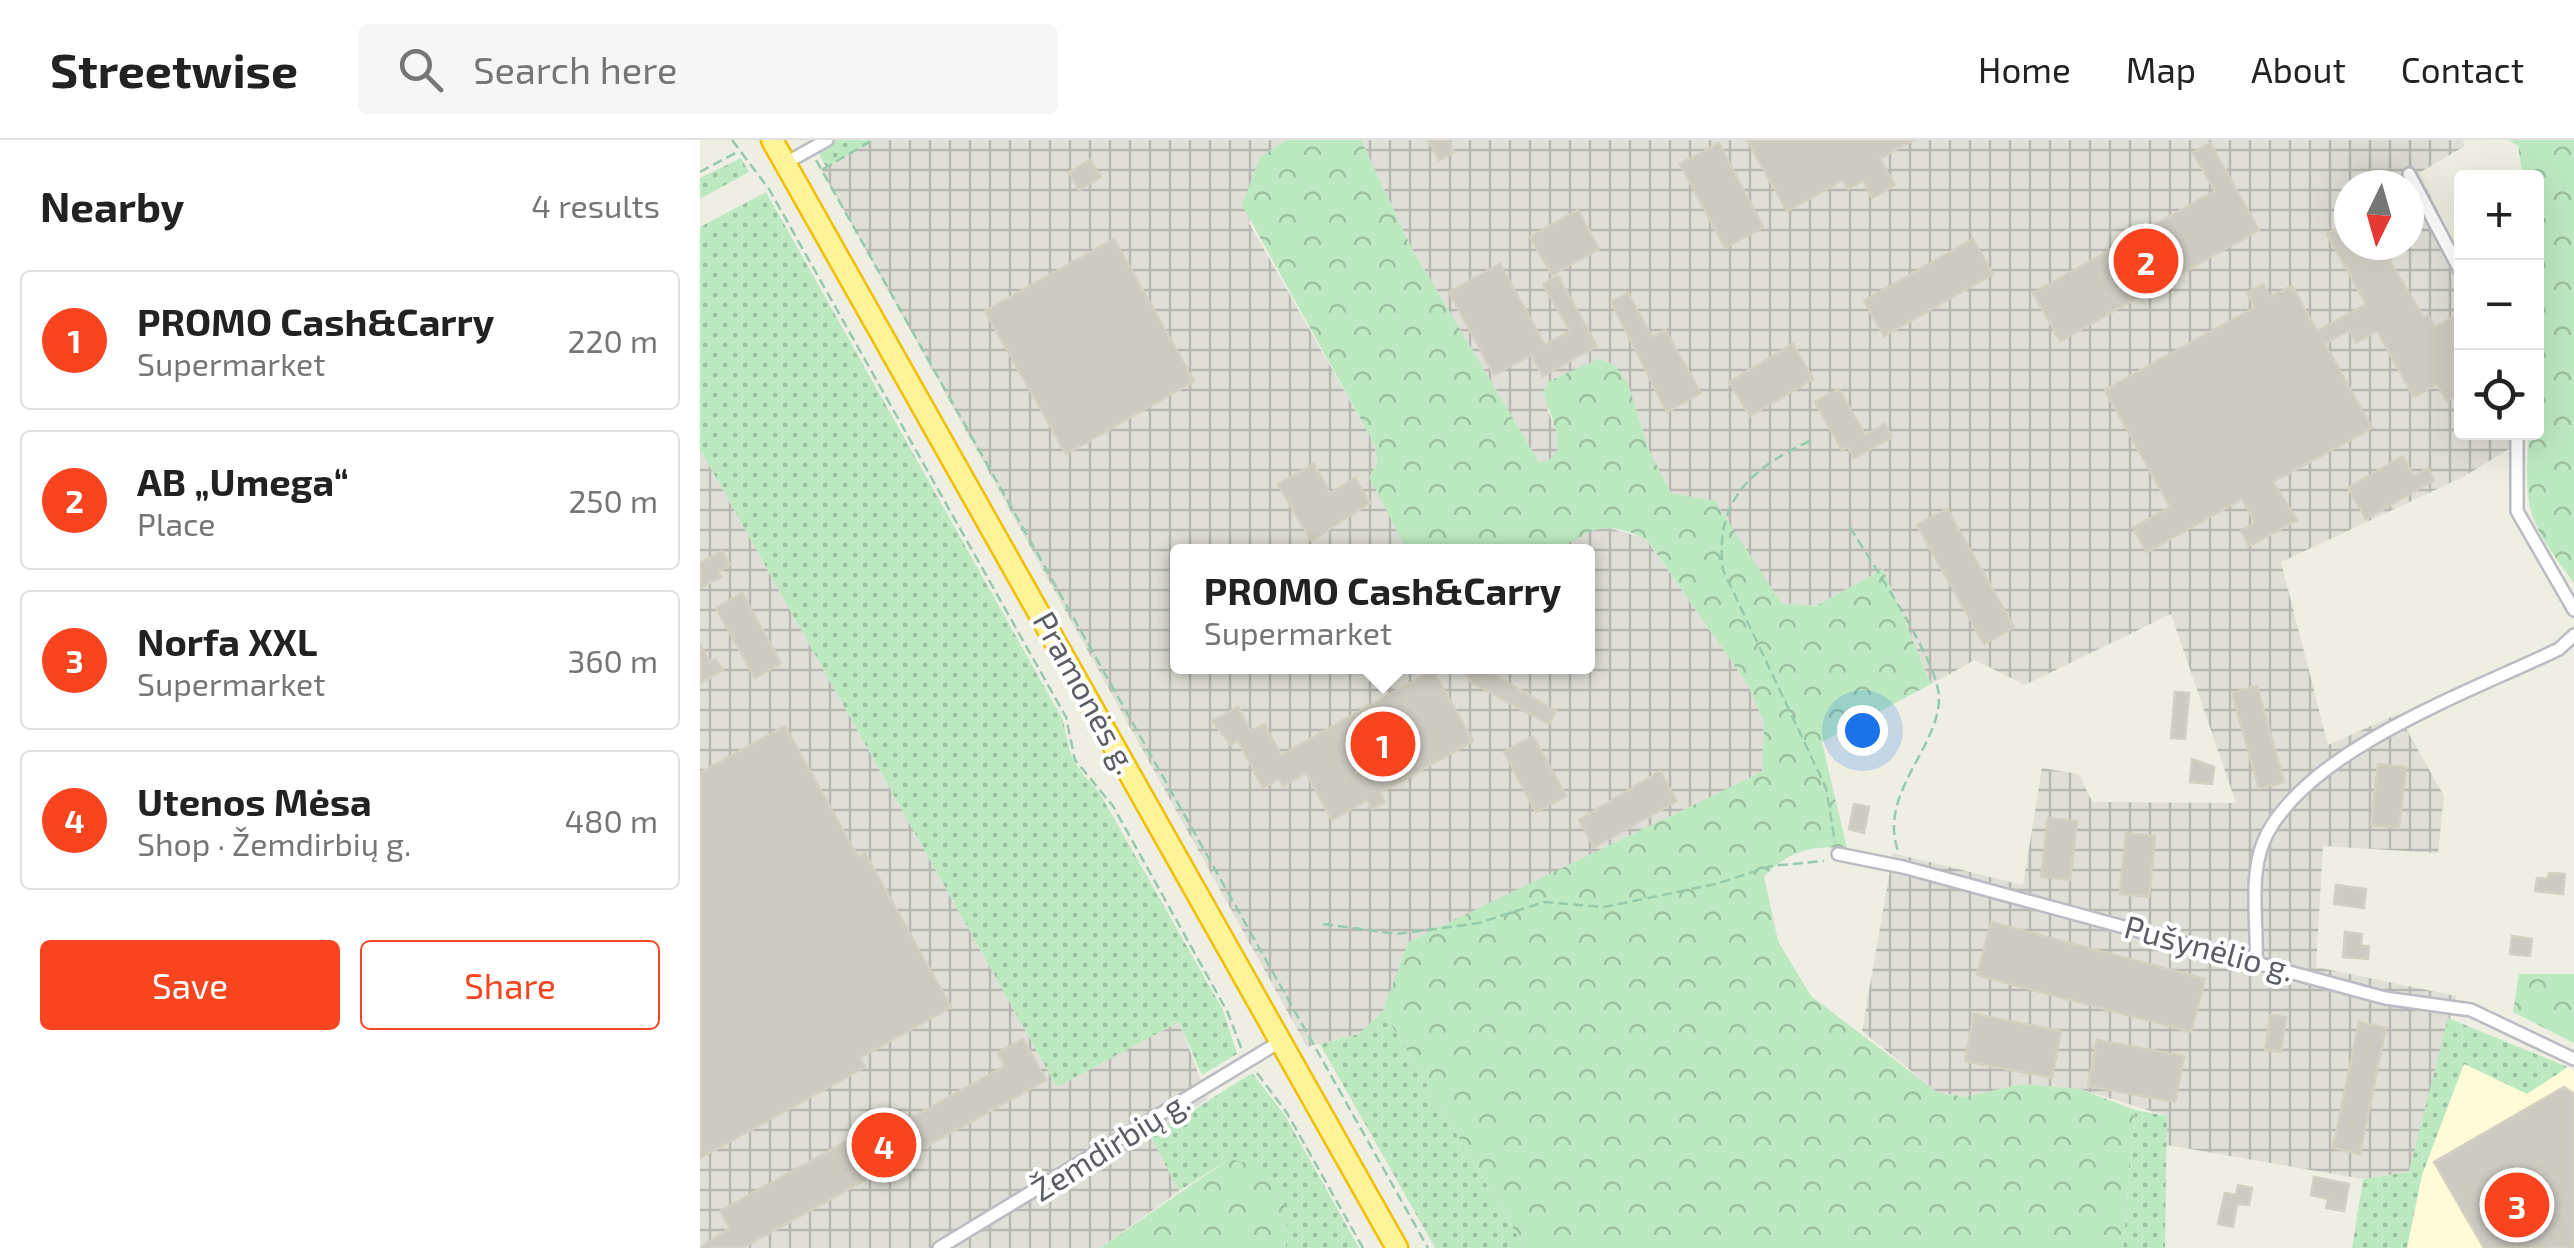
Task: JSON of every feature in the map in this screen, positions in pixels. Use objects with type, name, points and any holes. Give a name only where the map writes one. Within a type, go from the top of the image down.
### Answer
[{"type":"highway","name":"Pramonės g.","points":[[772,140],[1397,1248]]},
{"type":"street","points":[[784,164],[827,140]]},
{"type":"street","points":[[2424,202],[2456,260]]},
{"type":"street","points":[[2517,440],[2517,511],[2574,610]]},
{"type":"street","points":[[2256,961],[2256,871],[2268,832],[2308,785],[2344,754],[2558,649],[2574,634]]},
{"type":"street","name":"Pušynėlio g.","points":[[1838,854],[1903,867],[2385,998],[2471,1010],[2574,1059]]},
{"type":"street","name":"Žemdirbių g.","points":[[939,1248],[1281,1042]]},
{"type":"path","points":[[732,140],[770,188],[1066,717],[1075,760],[1113,806],[1228,1012],[1236,1042],[1287,1113],[1363,1248]]},
{"type":"path","points":[[821,169],[873,140]]},
{"type":"path","points":[[700,172],[740,150]]},
{"type":"path","points":[[810,150],[1428,1248]]},
{"type":"path","points":[[1323,924],[1397,934],[1479,923],[1544,902],[1604,908],[1716,884],[1770,866],[1816,865],[1838,854],[1826,788],[1722,570],[1718,536],[1732,500],[1770,459],[1810,440]]},
{"type":"path","points":[[1850,527],[1932,669],[1939,699],[1895,809],[1894,838],[1903,867]]},
{"type":"shaded area","points":[[873,140],[1286,140],[1260,157],[1249,223],[1375,445],[1377,463],[1370,477],[1404,544],[1170,544],[1170,674],[1595,674],[1595,544],[1558,544],[1588,529],[1609,528],[1646,539],[1748,685],[1764,722],[1762,772],[1409,942],[1383,1011],[1359,1034],[1307,1047],[821,169]]},
{"type":"shaded area","points":[[1361,140],[2462,140],[2465,146],[2424,170],[2334,170],[2334,260],[2424,260],[2424,183],[2454,243],[2454,440],[2524,440],[2463,477],[2281,562],[2328,745],[2398,714],[2444,796],[2438,853],[2323,846],[2316,967],[2456,996],[2409,1172],[2363,1179],[2167,1145],[2167,1116],[2080,1089],[2023,1084],[1965,1097],[1937,1092],[1862,1031],[1893,853],[2023,885],[2042,768],[2079,774],[2092,802],[2236,803],[2171,614],[2025,685],[1975,660],[1931,684],[1883,569],[1816,606],[1781,603],[1715,502],[1671,493],[1649,450],[1628,384],[1547,409],[1556,430],[1557,451],[1549,460],[1539,462],[1411,247]]},
{"type":"shaded area","points":[[700,449],[1057,1087],[1179,1022],[1208,1099],[1151,1137],[1179,1191],[1100,1248],[700,1248]]},
{"type":"shaded area","points":[[2464,1063],[2527,1094],[2568,1067],[2574,1071],[2574,1248],[2407,1248],[2422,1175]]},
{"type":"green space","points":[[811,140],[873,140],[826,167]]},
{"type":"green space","points":[[1286,140],[1361,140],[1411,247],[1539,462],[1549,460],[1557,451],[1556,430],[1543,391],[1550,381],[1598,359],[1614,364],[1628,384],[1649,450],[1671,493],[1715,501],[1781,603],[1816,606],[1883,569],[1931,684],[1822,742],[1847,849],[1802,851],[1764,876],[1778,941],[1811,996],[1937,1092],[1965,1097],[2023,1084],[2080,1089],[2135,1110],[2123,1248],[1525,1248],[1383,1011],[1408,942],[1762,772],[1764,722],[1748,685],[1647,540],[1613,528],[1591,532],[1566,544],[1403,544],[1369,477],[1377,463],[1375,445],[1242,205],[1260,157]]},
{"type":"green space","points":[[2508,140],[2574,140],[2574,583],[2537,528],[2528,498],[2529,440],[2544,440],[2544,170],[2522,170],[2518,146]]},
{"type":"green space","points":[[741,158],[749,172],[700,199],[700,178]]},
{"type":"green space","points":[[766,192],[1063,720],[1074,760],[1099,792],[1223,1010],[1237,1054],[1202,1075],[1179,1022],[1057,1087],[700,449],[700,227]]},
{"type":"green space","points":[[2519,974],[2574,974],[2574,1043],[2513,1012]]},
{"type":"green space","points":[[1383,1011],[1525,1248],[1435,1248],[1320,1044],[1359,1034]]},
{"type":"green space","points":[[2448,1018],[2568,1067],[2527,1094],[2464,1064],[2422,1175],[2407,1248],[2352,1248],[2363,1179],[2409,1172]]},
{"type":"green space","points":[[1252,1073],[1284,1114],[1359,1248],[1286,1248],[1229,1159],[1179,1191],[1151,1137]]},
{"type":"green space","points":[[2135,1110],[2167,1116],[2165,1248],[2123,1248]]},
{"type":"green space","points":[[1229,1159],[1259,1166],[1287,1209],[1286,1248],[1100,1248]]},
{"type":"building","points":[[1428,140],[1448,140],[1454,152],[1439,160]]},
{"type":"building","points":[[1747,140],[1913,140],[1880,159],[1895,185],[1872,198],[1863,181],[1848,189],[1843,180],[1787,211]]},
{"type":"building","points":[[1719,143],[1763,227],[1725,248],[1680,164]]},
{"type":"building","points":[[2210,143],[2259,230],[2060,341],[2033,293],[2215,191],[2193,153]]},
{"type":"building","points":[[1090,160],[1101,177],[1079,190],[1069,172]]},
{"type":"building","points":[[1578,210],[1599,249],[1552,275],[1530,237]]},
{"type":"building","points":[[1114,239],[1194,381],[1066,454],[985,311]]},
{"type":"building","points":[[1973,239],[1993,274],[1884,336],[1864,301]]},
{"type":"building","points":[[2341,260],[2389,260],[2424,318],[2428,315],[2435,327],[2454,316],[2454,397],[2447,401],[2437,384],[2414,397],[2377,331],[2356,343],[2349,330],[2325,344],[2372,428],[2273,482],[2297,520],[2249,546],[2241,531],[2255,523],[2242,499],[2147,552],[2133,528],[2170,507],[2105,390],[2255,307],[2247,293],[2263,284],[2270,297],[2292,286],[2317,331],[2366,304]]},
{"type":"building","points":[[1500,264],[1545,345],[1570,331],[1543,284],[1558,276],[1597,346],[1543,376],[1531,355],[1494,375],[1449,292]]},
{"type":"building","points":[[1628,293],[1652,337],[1665,330],[1701,393],[1667,412],[1611,302]]},
{"type":"building","points":[[1793,344],[1813,379],[1750,416],[1729,382]]},
{"type":"building","points":[[1839,389],[1865,435],[1885,424],[1892,437],[1854,458],[1848,447],[1842,450],[1815,402]]},
{"type":"building","points":[[2403,456],[2414,476],[2428,468],[2434,480],[2366,519],[2348,488]]},
{"type":"building","points":[[1314,464],[1330,493],[1355,478],[1370,503],[1311,541],[1278,484]]},
{"type":"building","points":[[1947,509],[2014,627],[1984,644],[1917,525]]},
{"type":"building","points":[[722,551],[730,565],[718,572],[721,577],[700,588],[700,563]]},
{"type":"building","points":[[742,593],[781,663],[755,678],[716,608]]},
{"type":"building","points":[[700,644],[710,662],[716,659],[723,670],[700,683]]},
{"type":"building","points":[[1426,674],[1435,674],[1473,741],[1380,793],[1385,802],[1372,809],[1367,800],[1332,820],[1306,773],[1283,786],[1279,779],[1263,788],[1238,741],[1231,745],[1212,721],[1238,707],[1251,732],[1264,724],[1281,755]]},
{"type":"building","points":[[1467,674],[1493,674],[1556,711],[1549,724],[1472,683]]},
{"type":"building","points":[[2257,686],[2284,782],[2259,789],[2232,693]]},
{"type":"building","points":[[2175,692],[2189,693],[2185,739],[2171,738]]},
{"type":"building","points":[[785,726],[858,857],[865,853],[951,1007],[860,1058],[865,1067],[700,1158],[700,773]]},
{"type":"building","points":[[1533,736],[1566,796],[1536,812],[1504,752]]},
{"type":"building","points":[[2192,759],[2214,767],[2212,784],[2190,782]]},
{"type":"building","points":[[2378,764],[2406,767],[2399,828],[2371,825]]},
{"type":"building","points":[[1660,771],[1677,801],[1594,847],[1579,820]]},
{"type":"building","points":[[1854,804],[1869,807],[1864,833],[1849,829]]},
{"type":"building","points":[[2048,818],[2077,821],[2070,880],[2041,877]]},
{"type":"building","points":[[2126,833],[2155,836],[2149,897],[2120,894]]},
{"type":"building","points":[[2549,873],[2565,874],[2563,894],[2535,891],[2537,878],[2548,879]]},
{"type":"building","points":[[2336,885],[2366,889],[2364,908],[2334,904]]},
{"type":"building","points":[[1991,922],[2205,979],[2191,1032],[1977,975]]},
{"type":"building","points":[[2345,932],[2362,934],[2361,946],[2369,946],[2368,959],[2343,957]]},
{"type":"building","points":[[2512,936],[2532,939],[2530,956],[2510,954]]},
{"type":"building","points":[[1974,1014],[2061,1031],[2052,1078],[1965,1061]]},
{"type":"building","points":[[2270,1015],[2286,1017],[2281,1052],[2265,1050]]},
{"type":"building","points":[[2359,1022],[2386,1028],[2360,1154],[2333,1148]]},
{"type":"building","points":[[1023,1039],[1046,1080],[742,1248],[700,1248],[730,1228],[720,1211],[860,1134],[865,1143],[1005,1066],[998,1053]]},
{"type":"building","points":[[2097,1040],[2184,1056],[2175,1102],[2088,1086]]},
{"type":"building","points":[[2564,1087],[2574,1094],[2574,1248],[2484,1248],[2434,1162]]},
{"type":"building","points":[[2314,1177],[2349,1184],[2344,1211],[2326,1208],[2328,1199],[2311,1195]]},
{"type":"building","points":[[2238,1185],[2252,1188],[2249,1205],[2237,1204],[2233,1227],[2218,1224],[2225,1193],[2236,1195]]},
{"type":"place","name":"AB „Umega“","points":[[2146,261]]},
{"type":"place","name":"PROMO Cash&Carry","points":[[1383,744]]},
{"type":"place","name":"Utenos Mėsa","points":[[884,1145]]},
{"type":"place","name":"Norfa XXL","points":[[2517,1205]]}]
